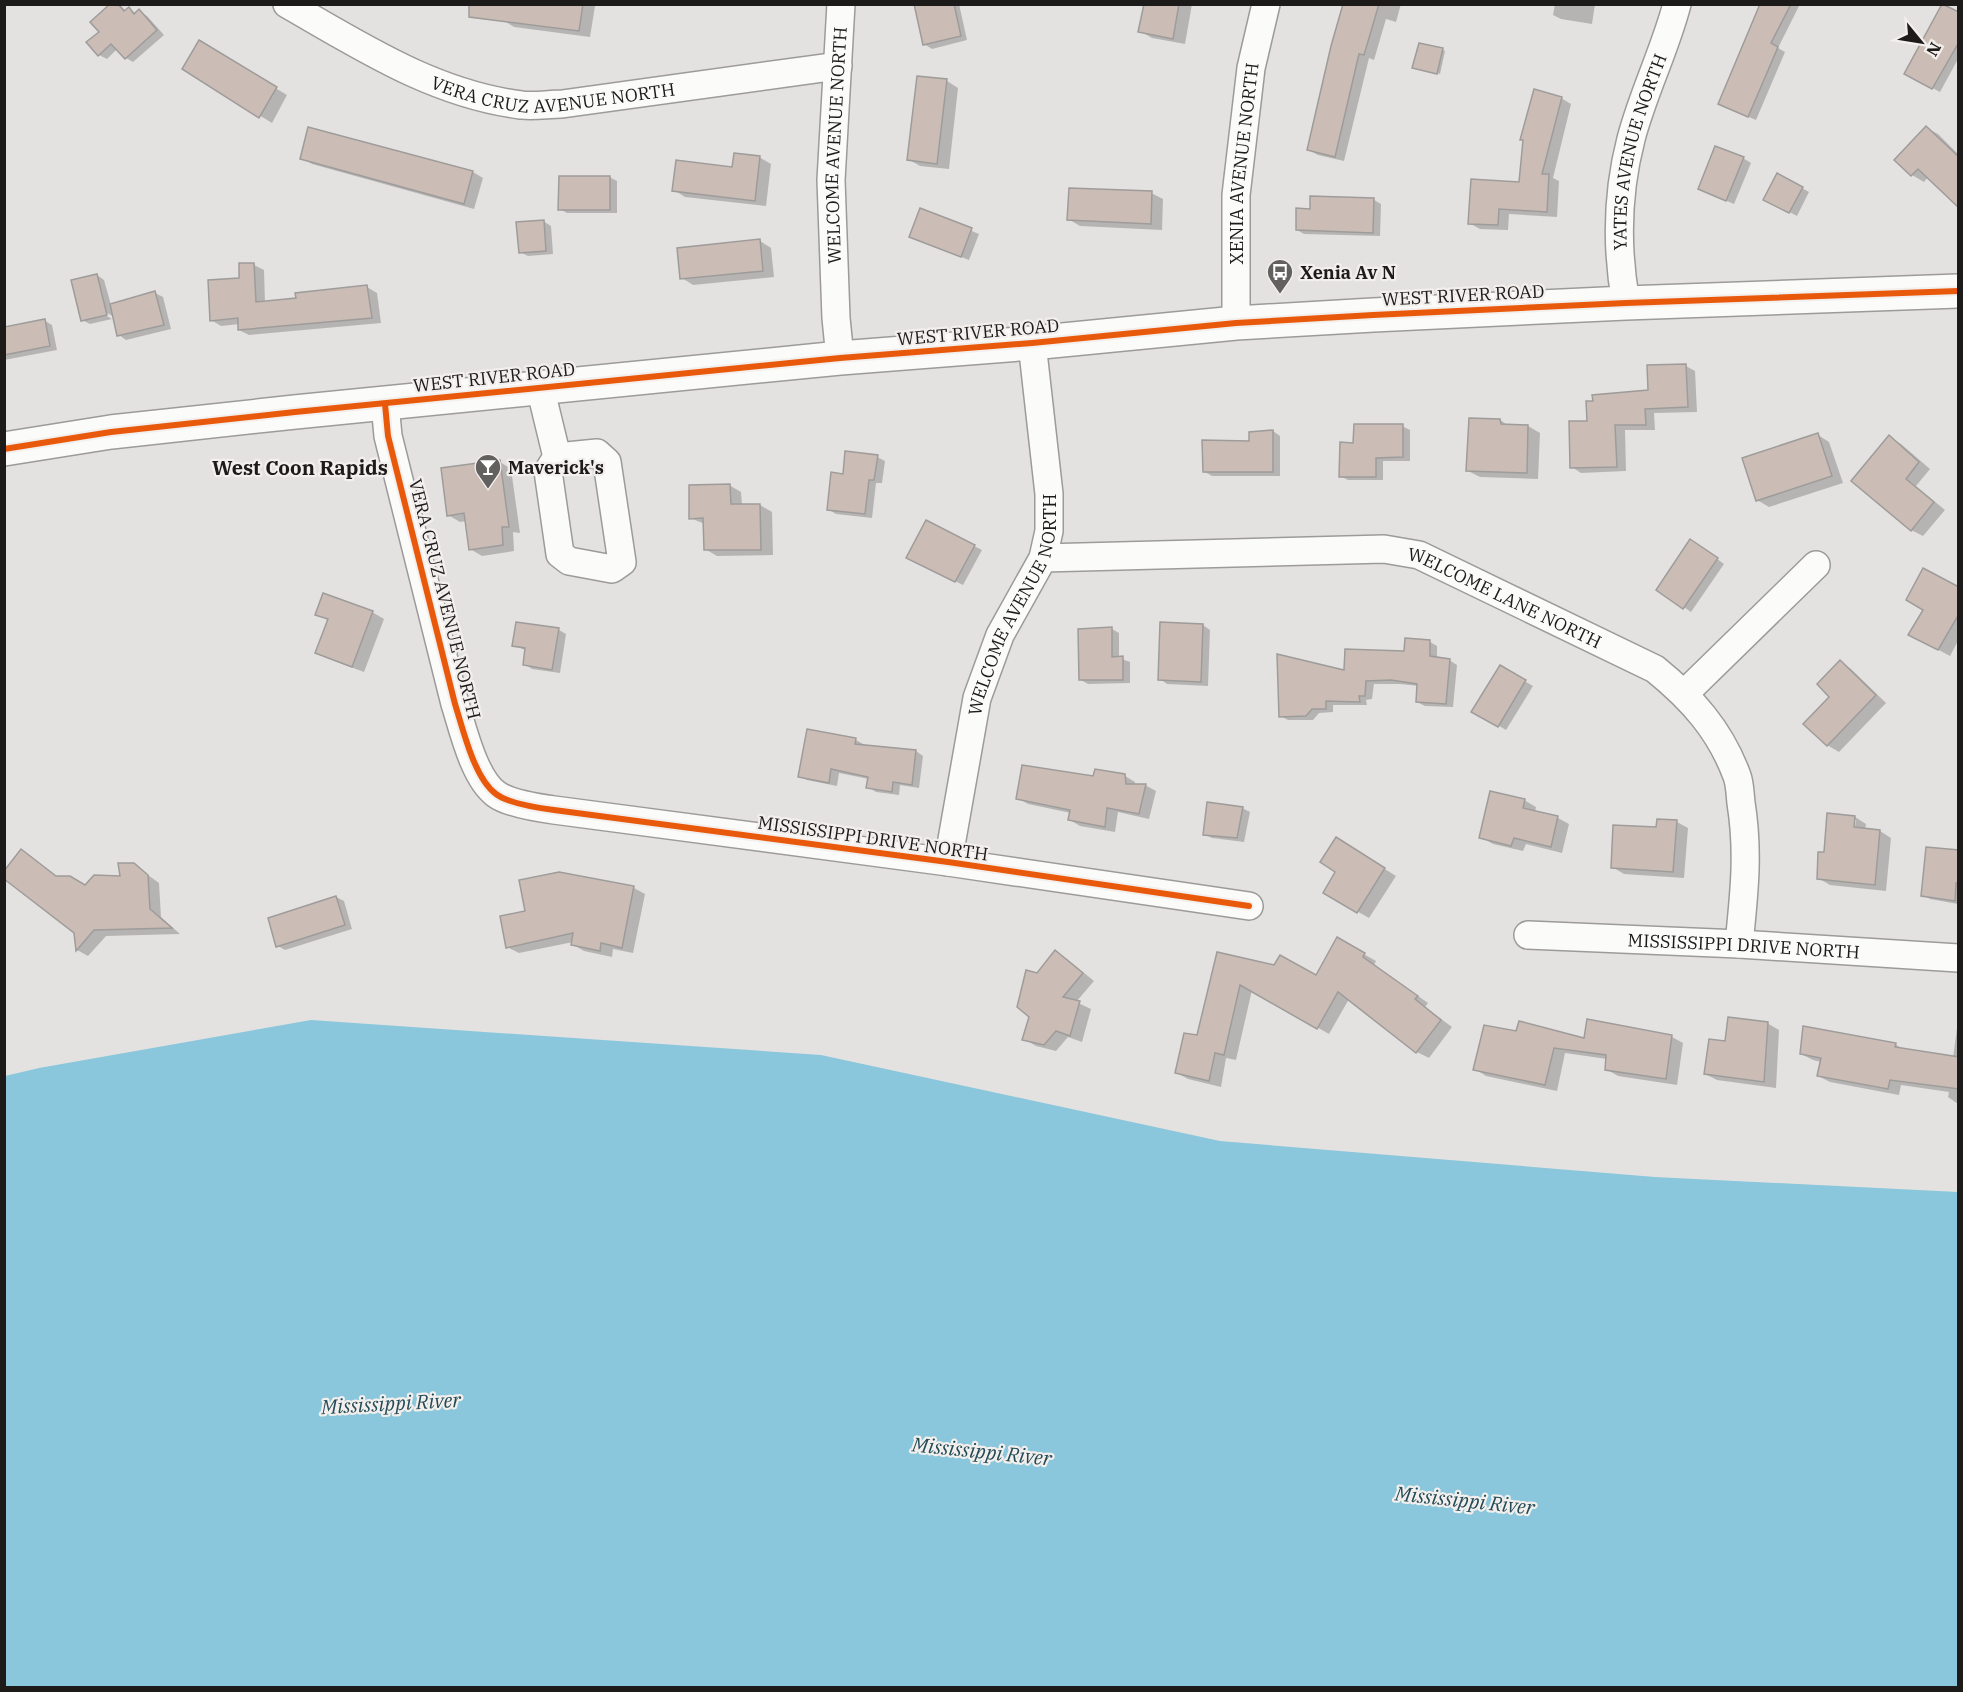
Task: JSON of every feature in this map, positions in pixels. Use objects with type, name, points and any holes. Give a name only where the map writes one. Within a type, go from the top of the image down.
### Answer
[{"type":"main road","name":"WEST RIVER ROAD","points":[[4,449],[121,431],[540,387],[840,358],[1032,344],[1236,324],[1626,303],[1959,291]]},
{"type":"street","name":"VERA CRUZ AVENUE NORTH","points":[[287,4],[408,72],[448,89],[522,105],[562,104],[838,66]]},
{"type":"street","name":"WELCOME AVENUE NORTH","points":[[840,358],[836,318],[831,180],[841,4]]},
{"type":"street","name":"XENIA AVENUE NORTH","points":[[1236,324],[1238,172],[1251,68],[1266,4]]},
{"type":"street","name":"YATES AVENUE NORTH","points":[[1626,303],[1620,273],[1619,226],[1623,178],[1632,138],[1677,4]]},
{"type":"street","name":"WELCOME AVENUE NORTH","points":[[948,862],[976,698],[1000,635],[1043,558],[1049,531],[1049,494],[1032,344]]},
{"type":"street","points":[[540,387],[557,458]]},
{"type":"street","name":"VERA CRUZ AVENUE NORTH","points":[[385,404],[388,436],[456,704],[468,745],[482,776],[496,794]]},
{"type":"street","name":"WELCOME LANE NORTH","points":[[1043,558],[1384,549],[1419,555],[1655,669],[1684,693],[1705,717],[1738,777],[1747,864],[1739,944]]},
{"type":"street","points":[[1684,693],[1816,565]]},
{"type":"street","name":"MISSISSIPPI DRIVE NORTH","points":[[496,794],[527,806],[948,862],[1249,906]]},
{"type":"street","name":"MISSISSIPPI DRIVE NORTH","points":[[1528,935],[1739,944],[1959,958]]},
{"type":"water","name":"Mississippi River","points":[[311,1020],[821,1055],[1220,1141],[1655,1177],[1958,1192],[1958,1687],[5,1687],[5,1076]]},
{"type":"building","points":[[110,4],[118,4],[124,11],[129,7],[134,14],[139,9],[157,30],[125,59],[111,44],[98,56],[86,42],[99,32],[90,22]]},
{"type":"building","points":[[469,4],[583,4],[579,31],[469,17]]},
{"type":"building","points":[[914,4],[954,4],[961,36],[923,45]]},
{"type":"building","points":[[1144,4],[1179,4],[1173,39],[1138,32]]},
{"type":"building","points":[[1343,4],[1379,4],[1364,55],[1359,54],[1335,157],[1307,150]]},
{"type":"building","points":[[1760,4],[1791,4],[1771,43],[1778,47],[1748,117],[1718,104]]},
{"type":"building","points":[[1942,4],[1959,12],[1959,42],[1932,89],[1904,74]]},
{"type":"building","points":[[199,40],[277,87],[259,118],[182,69]]},
{"type":"building","points":[[1419,43],[1443,48],[1437,74],[1412,68]]},
{"type":"building","points":[[917,76],[947,79],[937,164],[907,160]]},
{"type":"building","points":[[1534,89],[1562,97],[1542,174],[1549,174],[1547,212],[1499,209],[1498,225],[1468,224],[1471,179],[1519,182],[1523,140],[1520,140]]},
{"type":"building","points":[[1926,126],[1959,157],[1959,208],[1918,169],[1911,176],[1894,160]]},
{"type":"building","points":[[308,127],[473,171],[464,204],[300,159]]},
{"type":"building","points":[[1715,146],[1744,157],[1726,201],[1698,189]]},
{"type":"building","points":[[734,153],[760,156],[755,201],[672,191],[676,160],[732,167]]},
{"type":"building","points":[[1777,173],[1803,187],[1789,213],[1763,200]]},
{"type":"building","points":[[559,176],[610,176],[610,210],[558,210]]},
{"type":"building","points":[[1069,188],[1152,191],[1151,224],[1067,220]]},
{"type":"building","points":[[1310,196],[1374,198],[1373,233],[1296,230],[1296,208],[1310,209]]},
{"type":"building","points":[[920,208],[972,228],[961,257],[909,237]]},
{"type":"building","points":[[544,220],[546,251],[519,253],[516,222]]},
{"type":"building","points":[[760,239],[763,271],[680,279],[677,248]]},
{"type":"building","points":[[239,263],[254,263],[256,302],[296,298],[295,293],[367,285],[372,318],[238,330],[238,318],[210,321],[208,280],[239,278]]},
{"type":"building","points":[[97,274],[107,315],[81,321],[71,280]]},
{"type":"building","points":[[155,291],[164,325],[117,336],[110,304]]},
{"type":"building","points":[[45,319],[50,346],[4,355],[4,327]]},
{"type":"building","points":[[1686,364],[1688,407],[1645,409],[1646,425],[1615,425],[1617,467],[1570,468],[1569,421],[1587,421],[1586,401],[1593,401],[1592,395],[1648,390],[1647,365]]},
{"type":"building","points":[[1469,418],[1500,419],[1501,424],[1528,425],[1527,473],[1466,471]]},
{"type":"building","points":[[1354,424],[1403,424],[1403,457],[1376,458],[1376,477],[1339,477],[1340,442],[1353,443]]},
{"type":"building","points":[[1273,430],[1273,472],[1203,472],[1202,440],[1249,441],[1249,432]]},
{"type":"building","points":[[1818,433],[1832,476],[1756,501],[1742,458]]},
{"type":"building","points":[[1889,435],[1919,462],[1906,479],[1934,502],[1911,531],[1851,481]]},
{"type":"building","points":[[845,451],[878,455],[874,480],[869,480],[865,514],[827,510],[831,472],[843,474]]},
{"type":"building","points":[[500,460],[509,527],[502,527],[503,545],[469,550],[464,513],[447,516],[441,468]]},
{"type":"building","points":[[730,484],[731,504],[760,504],[761,550],[704,550],[703,518],[689,519],[689,485]]},
{"type":"building","points":[[926,520],[975,545],[955,582],[906,558]]},
{"type":"building","points":[[1690,539],[1718,558],[1683,609],[1656,590]]},
{"type":"building","points":[[1923,568],[1959,587],[1959,614],[1938,650],[1908,635],[1923,610],[1906,600]]},
{"type":"building","points":[[323,593],[373,611],[352,667],[315,653],[328,619],[315,615]]},
{"type":"building","points":[[516,622],[559,628],[552,670],[523,665],[525,648],[512,646]]},
{"type":"building","points":[[1160,622],[1203,624],[1201,682],[1158,680]]},
{"type":"building","points":[[1112,627],[1112,657],[1123,656],[1123,680],[1079,680],[1078,629]]},
{"type":"building","points":[[1405,638],[1430,640],[1430,656],[1450,659],[1446,704],[1416,702],[1417,684],[1391,680],[1366,681],[1365,696],[1359,696],[1360,702],[1326,701],[1326,709],[1312,709],[1306,716],[1279,717],[1277,654],[1344,670],[1345,649],[1404,651]]},
{"type":"building","points":[[1840,660],[1876,695],[1827,746],[1803,724],[1829,697],[1817,684]]},
{"type":"building","points":[[1500,665],[1526,680],[1498,727],[1471,712]]},
{"type":"building","points":[[807,729],[856,738],[855,744],[916,750],[912,785],[893,782],[892,792],[866,788],[868,777],[831,769],[829,783],[798,777]]},
{"type":"building","points":[[1022,765],[1093,776],[1095,769],[1125,774],[1126,784],[1146,784],[1139,814],[1107,808],[1105,827],[1068,820],[1070,810],[1016,799]]},
{"type":"building","points":[[1490,791],[1525,799],[1523,808],[1558,816],[1551,847],[1514,838],[1511,846],[1479,838]]},
{"type":"building","points":[[1207,802],[1243,807],[1237,838],[1203,835]]},
{"type":"building","points":[[1827,813],[1855,816],[1854,827],[1880,830],[1875,885],[1817,879],[1818,852],[1824,852]]},
{"type":"building","points":[[1657,819],[1677,820],[1673,872],[1611,868],[1613,825],[1656,827]]},
{"type":"building","points":[[1336,837],[1385,868],[1357,913],[1323,893],[1335,872],[1320,862]]},
{"type":"building","points":[[1926,847],[1959,850],[1959,883],[1956,883],[1955,901],[1921,896]]},
{"type":"building","points":[[21,849],[56,876],[70,876],[85,885],[94,875],[120,876],[118,863],[134,863],[148,875],[150,909],[172,928],[94,930],[76,951],[74,933],[4,879],[4,871]]},
{"type":"building","points":[[559,872],[634,886],[622,948],[601,943],[600,951],[571,945],[573,933],[506,948],[500,916],[525,911],[519,880]]},
{"type":"building","points":[[336,896],[345,925],[276,947],[268,918]]},
{"type":"building","points":[[1337,937],[1365,953],[1363,957],[1418,996],[1415,999],[1441,1020],[1416,1053],[1338,992],[1317,1029],[1240,985],[1224,1055],[1215,1053],[1209,1081],[1175,1073],[1184,1033],[1197,1035],[1217,952],[1274,965],[1280,955],[1316,975]]},
{"type":"building","points":[[1055,950],[1083,973],[1063,997],[1080,1001],[1070,1036],[1056,1031],[1044,1045],[1022,1040],[1029,1017],[1017,1007],[1026,970],[1037,973]]},
{"type":"building","points":[[1728,1017],[1768,1022],[1764,1082],[1704,1074],[1709,1039],[1725,1041]]},
{"type":"building","points":[[1587,1019],[1672,1035],[1666,1079],[1605,1070],[1606,1055],[1554,1048],[1545,1085],[1473,1070],[1484,1025],[1516,1031],[1519,1021],[1584,1038]]},
{"type":"building","points":[[1803,1026],[1896,1043],[1895,1047],[1959,1057],[1959,1089],[1890,1080],[1888,1089],[1817,1076],[1821,1058],[1800,1054]]},
{"type":"cycle path","points":[[4,449],[111,432],[295,412],[840,358],[1032,343],[1236,323],[1626,303],[1958,291]]},
{"type":"cycle path","points":[[385,404],[388,436],[455,704],[475,765],[488,787],[501,797],[524,805],[548,809],[948,862],[1249,906]]},
{"type":"place","name":"Xenia Av N","points":[[1280,295]]},
{"type":"place","name":"Maverick's","points":[[488,490]]},
{"type":"district","name":"West Coon Rapids","points":[[300,467]]}]
